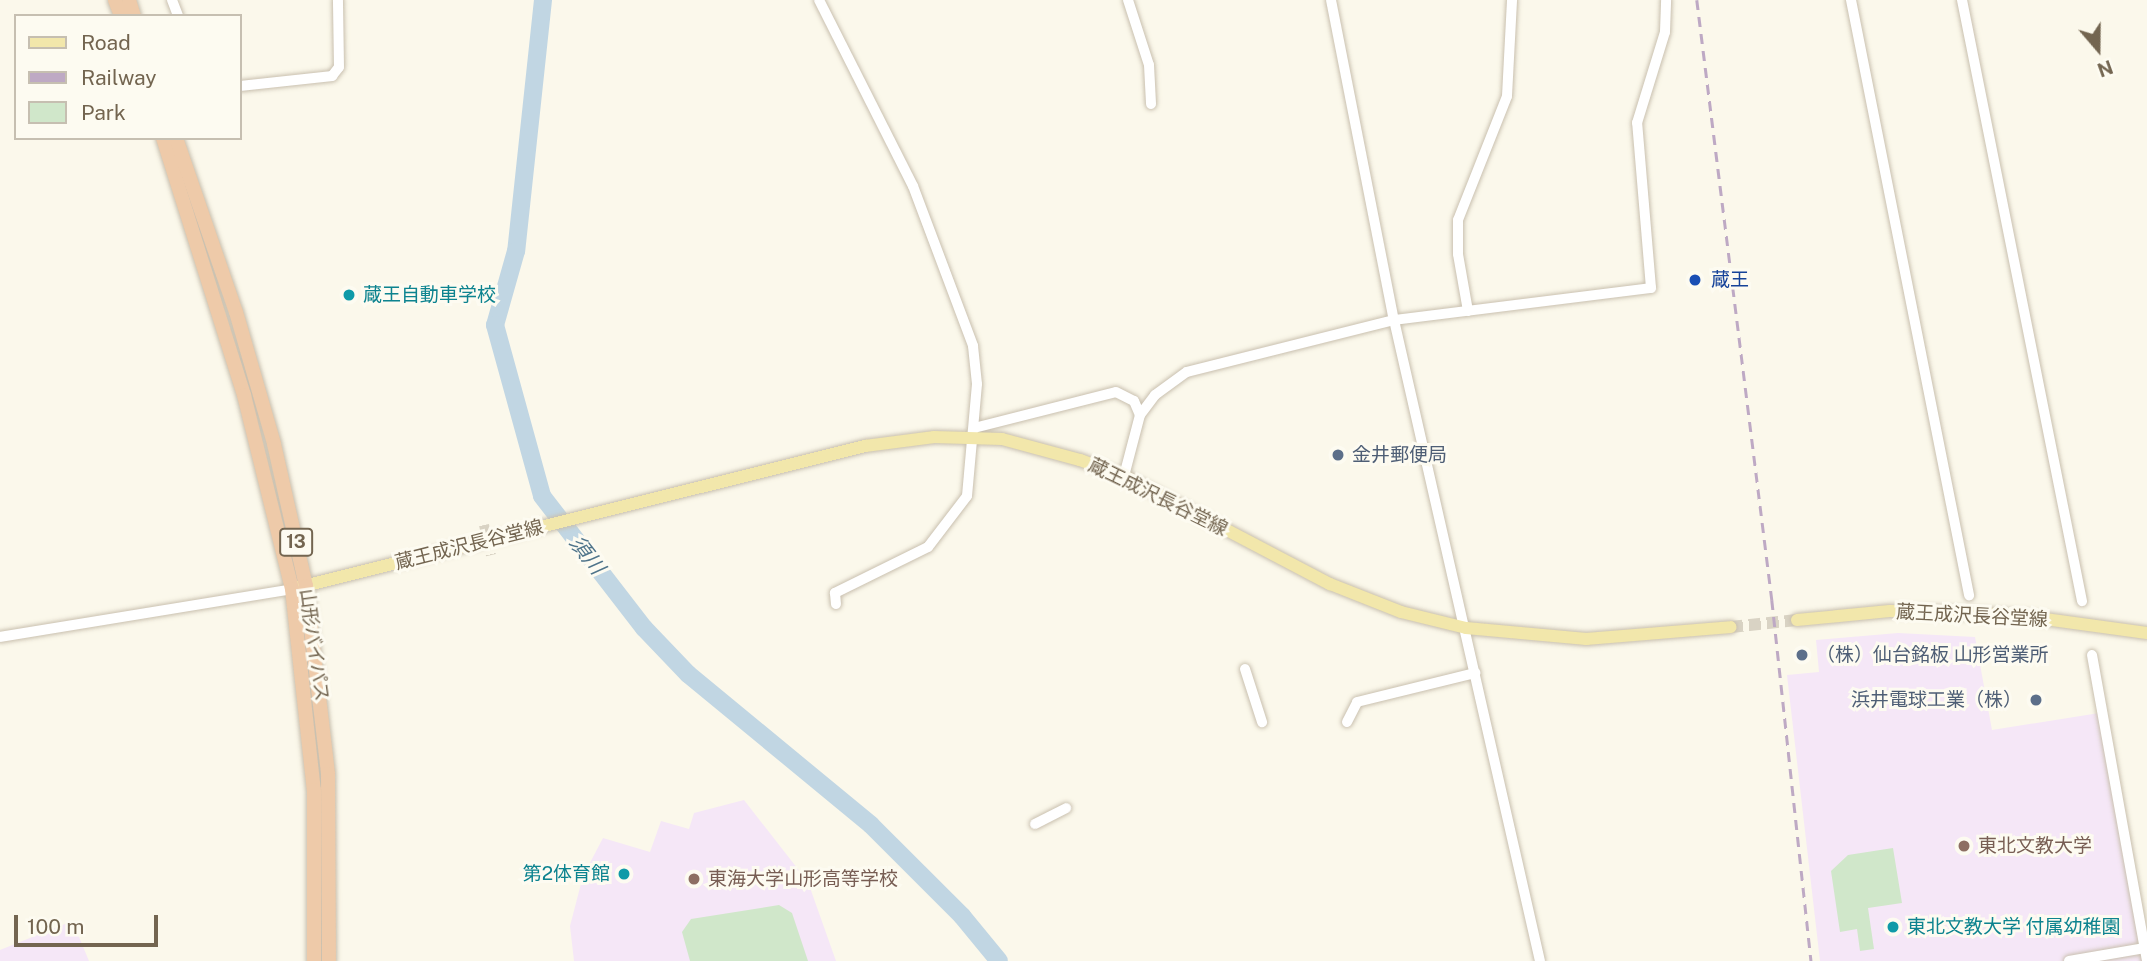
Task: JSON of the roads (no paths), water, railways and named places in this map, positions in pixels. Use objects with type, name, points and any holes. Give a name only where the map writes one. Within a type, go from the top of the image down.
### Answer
[{"type":"highway","name":"山形バイパス","points":[[164,140],[244,395],[299,587],[314,790],[314,961]]},
{"type":"highway","name":"山形バイパス","points":[[177,140],[236,312],[274,444],[328,774],[329,961]]},
{"type":"main road","name":"蔵王成沢長谷堂線","points":[[299,587],[890,442],[973,433],[1050,449],[1124,476],[1330,584],[1401,612],[1466,628],[1586,639],[1731,627]]},
{"type":"main road","name":"蔵王成沢長谷堂線","points":[[1797,620],[1890,611],[1945,612],[2023,615],[2147,633]]},
{"type":"street","points":[[242,86],[332,76],[339,67],[338,0]]},
{"type":"street","points":[[819,0],[913,186],[973,346],[977,384],[967,496],[937,538],[888,569],[835,593],[836,604]]},
{"type":"street","points":[[1128,0],[1149,65],[1151,104]]},
{"type":"street","points":[[1331,0],[1394,320],[1541,961]]},
{"type":"street","points":[[1468,311],[1458,254],[1458,220],[1507,96],[1512,0]]},
{"type":"street","points":[[1124,476],[1140,415],[1155,395],[1186,372],[1394,320],[1651,288],[1637,123],[1665,32],[1666,0]]},
{"type":"street","points":[[1851,0],[1969,594]]},
{"type":"street","points":[[1962,0],[2082,601]]},
{"type":"street","points":[[973,433],[1116,391],[1134,401],[1140,415]]},
{"type":"street","points":[[0,638],[299,587]]},
{"type":"street","points":[[2092,655],[2147,961]]},
{"type":"street","points":[[1245,669],[1262,722]]},
{"type":"street","points":[[1347,722],[1357,702],[1475,673]]},
{"type":"street","points":[[1035,824],[1066,808]]},
{"type":"street","points":[[2069,961],[2145,948]]},
{"type":"waterway","name":"須川","points":[[543,0],[516,251],[495,325],[542,496],[644,628],[688,674],[871,825],[962,916],[999,961]]},
{"type":"tunnel","points":[[484,525],[491,555]]},
{"type":"tunnel","points":[[1731,627],[1797,620]]},
{"type":"railway","points":[[1697,0],[1772,600],[1811,961]]},
{"type":"place","name":"蔵王","points":[[1695,280]]},
{"type":"place","name":"蔵王自動車学校","points":[[349,295]]},
{"type":"place","name":"金井郵便局","points":[[1338,455]]},
{"type":"place","name":"（株）仙台銘板 山形営業所","points":[[1802,655]]},
{"type":"place","name":"浜井電球工業（株）","points":[[2036,700]]},
{"type":"place","name":"東北文教大学","points":[[1964,846]]},
{"type":"place","name":"第2体育館","points":[[624,874]]},
{"type":"place","name":"東海大学山形高等学校","points":[[694,879]]},
{"type":"place","name":"東北文教大学 付属幼稚園","points":[[1893,927]]}]
